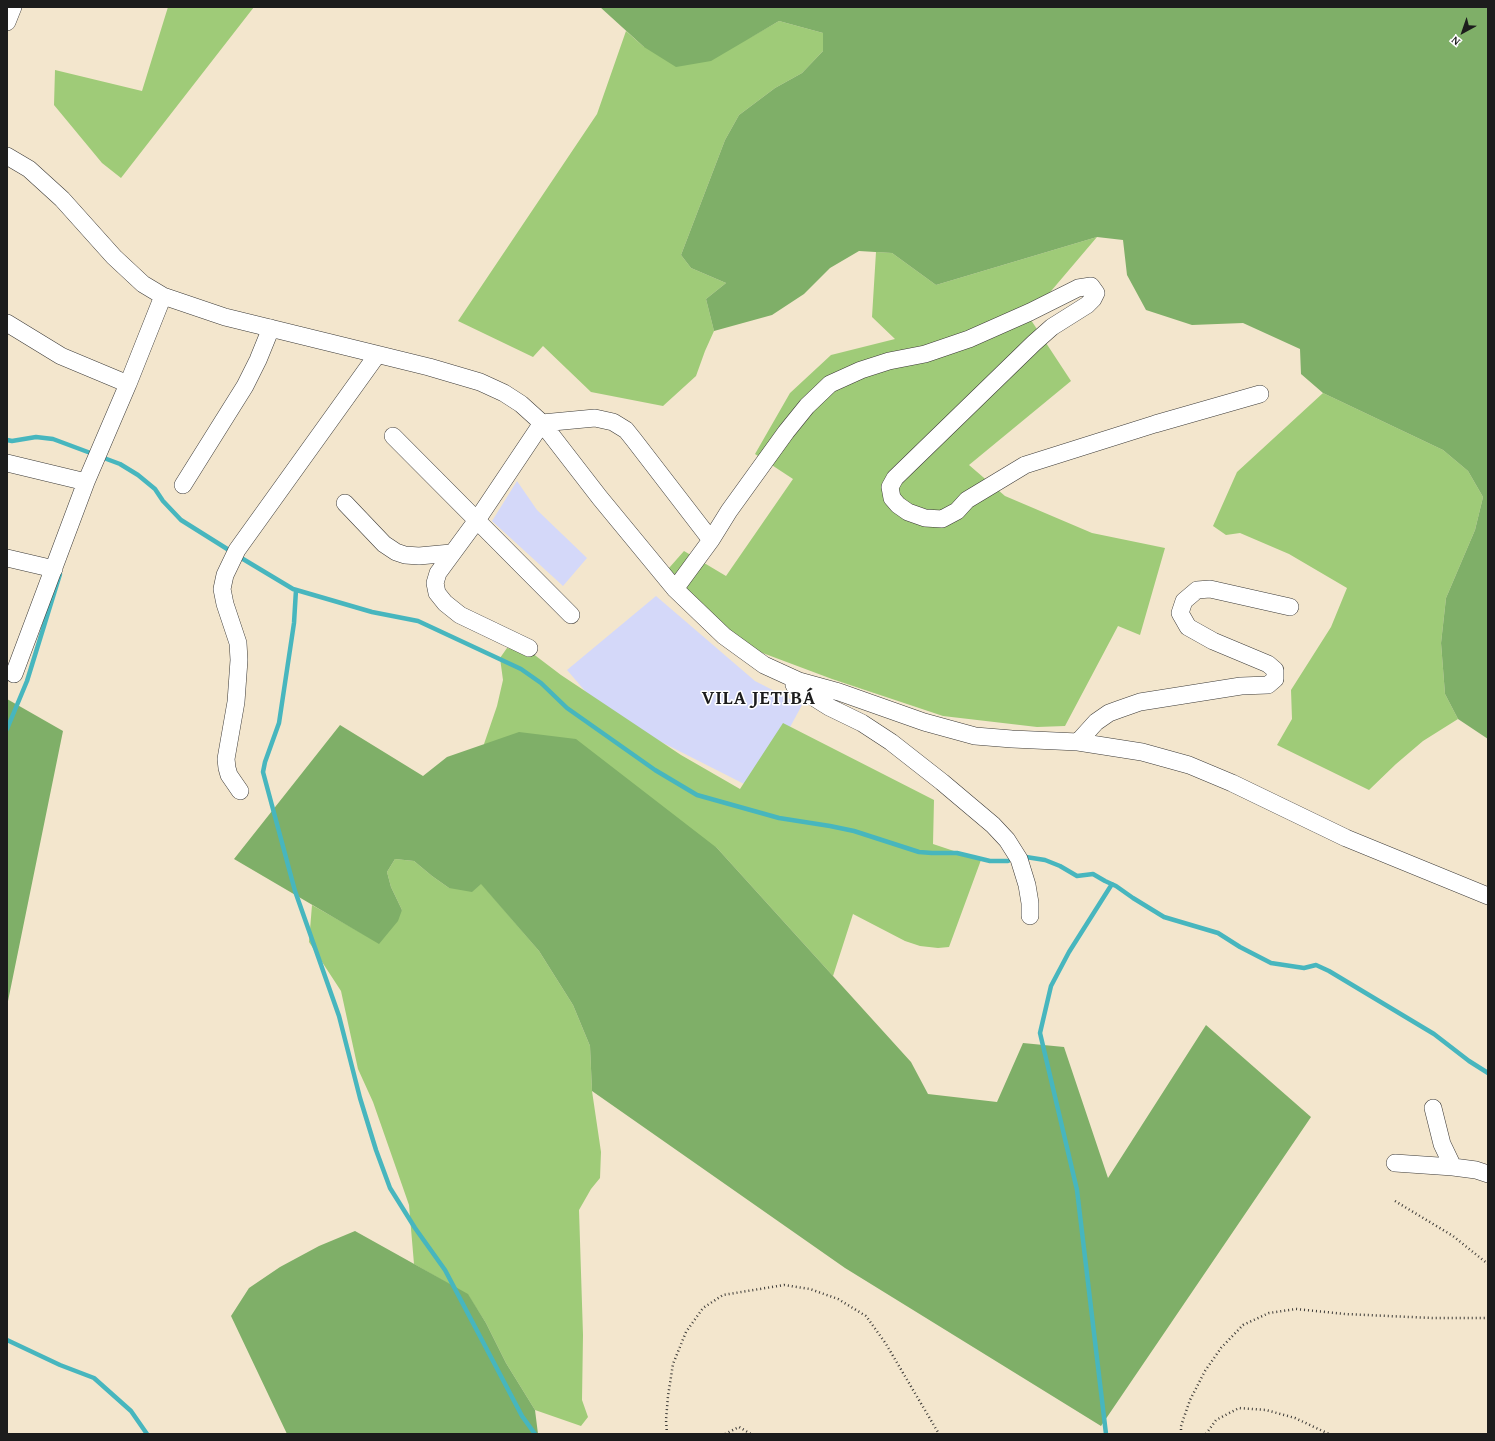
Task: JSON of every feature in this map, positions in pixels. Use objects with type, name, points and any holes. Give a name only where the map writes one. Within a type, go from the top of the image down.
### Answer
[{"type":"street","points":[[7,22],[13,7]]},
{"type":"street","points":[[7,156],[30,169],[62,199],[114,257],[143,284],[163,296],[225,316],[429,367],[480,382],[504,393],[521,404],[542,422],[600,498],[675,590],[724,636],[764,665],[829,707],[862,723],[891,742],[993,825],[1006,840],[1019,859],[1027,885],[1030,903],[1030,916]]},
{"type":"street","points":[[675,590],[729,511],[786,432],[807,406],[830,384],[882,363],[925,354],[969,338],[1030,312],[1078,288],[1091,286],[1096,293],[1093,299],[1086,305],[1052,327],[1034,343],[895,478],[890,487],[892,498],[898,505],[908,512],[925,518],[942,519],[957,511],[973,496],[1025,465],[1155,424],[1260,394]]},
{"type":"street","points":[[14,674],[86,482],[128,384],[163,296]]},
{"type":"street","points":[[7,323],[61,356],[128,384]]},
{"type":"street","points":[[183,485],[245,386],[258,360],[271,328]]},
{"type":"street","points":[[240,791],[230,775],[227,768],[226,759],[236,702],[239,660],[238,643],[225,604],[222,589],[225,575],[237,550],[377,355]]},
{"type":"street","points":[[542,422],[595,418],[613,422],[626,430],[710,540]]},
{"type":"street","points":[[529,648],[460,615],[437,593],[435,583],[438,573],[451,553],[477,520],[542,422]]},
{"type":"street","points":[[393,436],[571,615]]},
{"type":"street","points":[[7,463],[86,482]]},
{"type":"street","points":[[345,503],[384,544],[396,552],[405,555],[419,556],[451,553]]},
{"type":"street","points":[[7,558],[54,569]]},
{"type":"street","points":[[1078,742],[1096,722],[1109,713],[1140,702],[1241,686],[1268,684],[1275,678],[1275,670],[1268,664],[1213,641],[1188,627],[1180,613],[1184,601],[1197,590],[1210,589],[1290,607]]},
{"type":"street","points":[[764,665],[799,681],[845,694],[924,722],[975,736],[1078,742],[1142,752],[1189,765],[1232,783],[1346,838],[1488,896]]},
{"type":"street","points":[[1433,1108],[1442,1144],[1453,1167]]},
{"type":"street","points":[[1395,1163],[1453,1167],[1476,1170],[1488,1174]]},
{"type":"path","points":[[1395,1201],[1454,1236],[1488,1264]]},
{"type":"path","points":[[667,1434],[666,1420],[668,1396],[674,1364],[686,1332],[703,1308],[723,1296],[784,1285],[810,1289],[838,1299],[866,1316],[886,1344],[939,1434]]},
{"type":"path","points":[[1181,1434],[1181,1426],[1190,1400],[1205,1371],[1220,1348],[1243,1325],[1269,1313],[1296,1309],[1353,1314],[1432,1318],[1488,1318]]},
{"type":"path","points":[[1206,1434],[1216,1420],[1239,1408],[1266,1410],[1295,1418],[1329,1434]]},
{"type":"path","points":[[725,1434],[739,1427],[751,1434]]},
{"type":"shaded area","points":[[517,481],[537,510],[587,558],[563,586],[492,521]]},
{"type":"shaded area","points":[[656,596],[755,681],[802,705],[756,790],[604,713],[567,670]]},
{"type":"green space","points":[[168,7],[254,7],[121,178],[102,163],[54,105],[55,70],[142,91]]},
{"type":"green space","points":[[600,7],[1488,7],[1488,739],[1458,719],[1445,694],[1441,643],[1446,598],[1475,530],[1483,497],[1468,471],[1443,450],[1323,393],[1301,374],[1300,349],[1243,323],[1192,325],[1146,310],[1127,275],[1123,240],[1097,237],[936,285],[892,253],[859,251],[830,268],[804,294],[772,315],[714,331],[706,299],[726,283],[691,268],[681,255],[725,140],[739,115],[775,88],[802,73],[823,51],[823,33],[779,21],[711,61],[676,67],[644,47]]},
{"type":"green space","points":[[779,21],[823,33],[823,51],[802,73],[775,88],[739,115],[725,140],[681,255],[691,268],[726,283],[706,299],[714,331],[696,376],[663,406],[591,392],[543,346],[533,357],[458,321],[597,114],[626,31],[644,47],[751,37]]},
{"type":"green space","points":[[1097,237],[1029,317],[1071,381],[969,465],[1005,496],[1092,533],[1165,548],[1140,635],[1118,626],[1065,726],[1037,727],[943,716],[832,679],[760,652],[729,633],[662,576],[684,551],[726,576],[793,479],[755,454],[790,393],[831,355],[895,339],[872,317],[876,252],[892,253],[936,285]]},
{"type":"green space","points":[[1323,393],[1443,450],[1468,471],[1483,497],[1475,530],[1446,598],[1441,643],[1445,694],[1458,719],[1423,741],[1369,790],[1277,745],[1292,719],[1291,690],[1331,627],[1347,588],[1289,554],[1240,533],[1226,535],[1213,526],[1237,472]]},
{"type":"green space","points":[[507,648],[532,653],[561,675],[681,755],[740,789],[783,723],[934,800],[933,844],[981,860],[949,947],[938,948],[920,946],[905,941],[853,914],[833,976],[717,848],[484,744],[497,706],[503,680],[500,658]]},
{"type":"green space","points":[[7,699],[63,731],[7,1006]]},
{"type":"green space","points":[[340,725],[423,776],[447,757],[519,732],[576,739],[717,848],[911,1062],[928,1094],[997,1102],[1023,1043],[1064,1047],[1108,1178],[1206,1025],[1311,1117],[1101,1426],[845,1268],[592,1091],[590,1046],[573,1005],[539,951],[481,884],[472,892],[449,888],[414,861],[395,859],[387,872],[391,887],[402,910],[398,921],[379,944],[234,859]]},
{"type":"green space","points":[[395,859],[414,861],[449,888],[481,883],[539,951],[573,1005],[590,1046],[592,1091],[601,1152],[600,1178],[591,1189],[579,1210],[583,1335],[582,1400],[588,1417],[581,1426],[535,1410],[506,1363],[486,1323],[468,1295],[414,1264],[409,1205],[373,1102],[358,1069],[341,991],[309,942],[312,905],[372,939],[402,910],[391,887],[387,872]]},
{"type":"green space","points":[[355,1231],[468,1294],[486,1323],[506,1363],[535,1410],[538,1434],[287,1434],[231,1316],[249,1288],[280,1267],[319,1246]]},
{"type":"waterway","points":[[7,440],[12,441],[36,437],[53,439],[120,464],[138,475],[155,489],[163,501],[181,520],[232,552]]},
{"type":"waterway","points":[[238,556],[293,589],[372,612],[418,621],[521,669],[541,683],[567,708],[655,770],[697,795],[779,818],[854,831],[919,852],[957,853],[990,861],[1008,861]]},
{"type":"waterway","points":[[7,729],[27,681],[60,574]]},
{"type":"waterway","points":[[296,590],[294,623],[279,723],[265,762],[263,772],[295,891],[339,1016],[360,1098],[376,1150],[390,1188],[415,1228],[445,1270],[522,1416],[535,1434]]},
{"type":"waterway","points":[[1026,857],[1045,860],[1060,866],[1077,876],[1093,874],[1116,886],[1164,917],[1218,933],[1240,947],[1271,963],[1304,968],[1316,965],[1329,971],[1434,1034],[1469,1061],[1488,1073]]},
{"type":"waterway","points":[[1106,1434],[1077,1190],[1040,1033],[1051,986],[1069,952],[1112,884]]},
{"type":"waterway","points":[[7,1340],[60,1365],[94,1378],[131,1411],[147,1434]]},
{"type":"district","name":"VILA JETIBÁ","points":[[759,699]]}]
